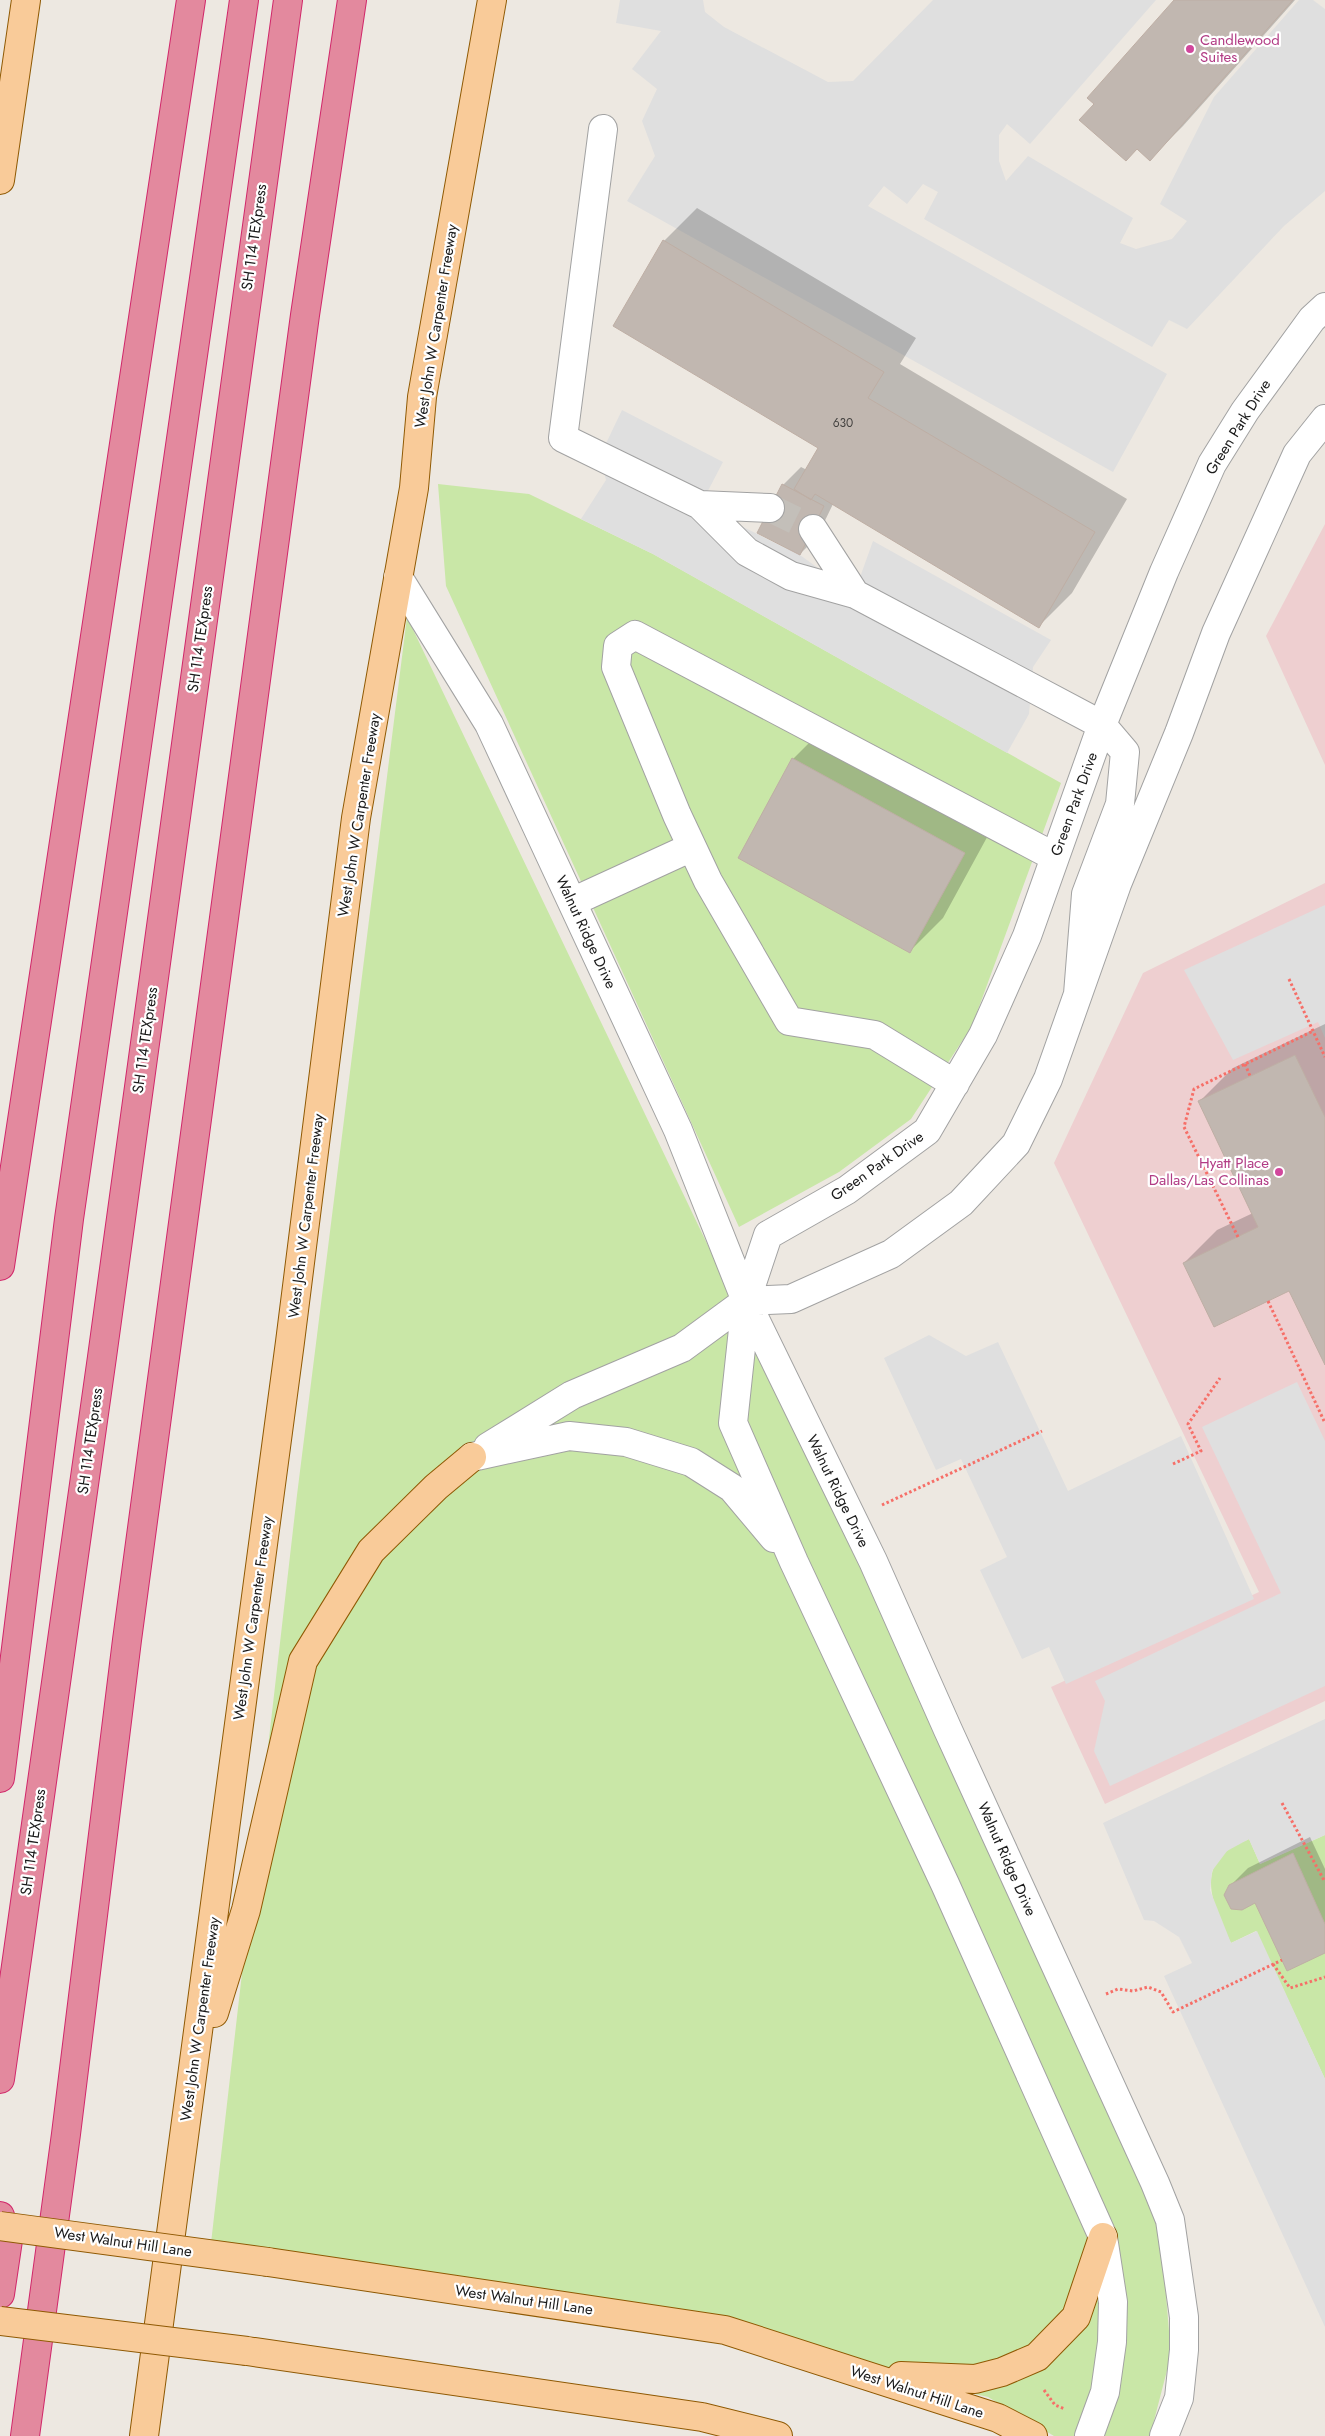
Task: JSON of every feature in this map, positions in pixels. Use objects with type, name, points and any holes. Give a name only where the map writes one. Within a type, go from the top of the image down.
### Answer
[{"type":"highway","points":[[0,1266],[191,0]]},
{"type":"highway","points":[[0,1778],[4,1727],[69,1219],[244,0]]},
{"type":"highway","name":"SH 114 TEXpress","points":[[0,2079],[102,1357],[288,0]]},
{"type":"highway","points":[[25,2436],[65,2143],[127,1640],[304,325],[352,0]]},
{"type":"highway","points":[[0,2216],[8,2240],[0,2294]]},
{"type":"main road","points":[[0,180],[26,0]]},
{"type":"main road","name":"West John W Carpenter Freeway","points":[[144,2436],[174,2199],[191,2088],[291,1332],[356,818],[414,488],[422,397],[492,0]]},
{"type":"main road","points":[[191,2088],[246,1910],[303,1661],[371,1552],[436,1487],[472,1457]]},
{"type":"main road","name":"West Walnut Hill Lane","points":[[0,2226],[268,2262],[726,2330],[998,2418],[1033,2436]]},
{"type":"main road","points":[[862,2374],[975,2379],[1002,2372],[1038,2357],[1076,2318],[1102,2237]]},
{"type":"main road","points":[[0,2321],[247,2351],[702,2417],[778,2436]]},
{"type":"street","points":[[603,129],[563,438],[700,505],[747,552],[791,576],[855,594],[1102,725]]},
{"type":"street","name":"Green Park Drive","points":[[1325,307],[1312,319],[1250,403],[1212,464],[1164,572],[1102,725],[1027,936],[983,1035],[955,1084],[927,1131],[847,1190],[768,1235],[746,1301],[791,1299],[891,1254],[961,1203],[1016,1144],[1048,1079],[1117,884],[1180,733],[1216,633],[1297,454],[1325,420]]},
{"type":"street","points":[[700,505],[770,508]]},
{"type":"street","points":[[813,529],[855,594]]},
{"type":"street","name":"Walnut Ridge Drive","points":[[398,577],[489,724],[678,1130],[746,1301],[873,1561],[1170,2220],[1184,2317],[1184,2350],[1178,2398],[1164,2436]]},
{"type":"street","points":[[955,1084],[875,1035],[789,1021],[708,881],[692,847],[616,667],[618,646],[635,636],[1055,857]]},
{"type":"street","name":"Green Park Drive","points":[[1078,994],[1086,894],[1120,804],[1126,752],[1102,725]]},
{"type":"street","points":[[572,902],[692,847]]},
{"type":"street","name":"Walnut Ridge Drive","points":[[746,1301],[732,1423],[794,1562],[945,1884],[1102,2237],[1113,2302],[1112,2342],[1105,2392],[1089,2436]]},
{"type":"street","points":[[472,1457],[572,1395],[682,1348],[746,1301]]},
{"type":"street","points":[[472,1457],[569,1436],[626,1442],[691,1462],[732,1488],[794,1562]]},
{"type":"path","points":[[1289,979],[1325,1057]]},
{"type":"path","points":[[1238,1237],[1184,1127],[1194,1089],[1313,1031]]},
{"type":"path","points":[[1245,1064],[1250,1076]]},
{"type":"path","points":[[1268,1301],[1325,1423]]},
{"type":"path","points":[[1173,1464],[1201,1451],[1188,1424],[1220,1378]]},
{"type":"path","points":[[881,1506],[1042,1431]]},
{"type":"path","points":[[1282,1802],[1324,1876],[1325,1882]]},
{"type":"path","points":[[1101,1996],[1118,1989],[1133,1991],[1148,1988],[1161,1992],[1173,2012],[1282,1960]]},
{"type":"path","points":[[1273,1964],[1290,1988],[1325,1977]]},
{"type":"path","points":[[1040,2384],[1055,2405],[1071,2412]]},
{"type":"shaded area","points":[[620,0],[703,0],[705,12],[724,27],[828,82],[853,81],[933,0],[1156,0],[1030,144],[1007,124],[999,135],[999,161],[1006,181],[1028,156],[1133,218],[1120,243],[1136,249],[1172,239],[1187,221],[1160,204],[1214,97],[1299,0],[1313,0],[1325,9],[1325,191],[1284,226],[1187,329],[1169,320],[1152,347],[924,219],[938,192],[923,184],[907,204],[884,186],[868,206],[1167,374],[1113,472],[627,201],[655,156],[642,121],[657,89],[632,69],[661,31],[616,23]]},
{"type":"shaded area","points":[[622,410],[723,462],[700,506],[800,555],[854,594],[873,541],[1051,640],[1033,667],[1029,714],[1007,753],[653,554],[581,519],[606,480],[600,456]]},
{"type":"shaded area","points":[[1325,524],[1325,765],[1266,636]]},
{"type":"shaded area","points":[[1325,883],[1325,1701],[1105,1804],[1051,1687],[1259,1592],[1054,1163],[1143,973]]},
{"type":"shaded area","points":[[1325,905],[1325,1038],[1318,1022],[1233,1060],[1184,970]]},
{"type":"shaded area","points":[[929,1335],[966,1356],[998,1342],[1068,1491],[1181,1436],[1254,1599],[1066,1684],[1049,1647],[1022,1659],[980,1570],[1007,1557],[961,1459],[936,1470],[884,1358]]},
{"type":"shaded area","points":[[1297,1382],[1325,1441],[1325,1686],[1110,1786],[1094,1751],[1105,1701],[1095,1681],[1281,1593],[1202,1427]]},
{"type":"shaded area","points":[[1325,1719],[1325,1835],[1260,1864],[1249,1839],[1227,1851],[1212,1871],[1210,1890],[1231,1943],[1257,1931],[1325,2079],[1325,2327],[1164,1976],[1192,1963],[1179,1937],[1154,1921],[1144,1920],[1103,1823]]},
{"type":"green space","points":[[438,484],[529,494],[653,554],[1061,783],[972,1026],[911,1119],[839,1172],[739,1227],[446,586]]},
{"type":"green space","points":[[407,617],[757,1348],[1158,2199],[1171,2355],[1150,2436],[1054,2436],[988,2397],[861,2368],[211,2243],[297,1495]]},
{"type":"green space","points":[[1325,1835],[1325,2079],[1256,1931],[1231,1943],[1216,1908],[1211,1883],[1213,1871],[1218,1860],[1230,1848],[1249,1839],[1260,1864]]},
{"type":"building","name":"Candlewood Suites","points":[[1174,0],[1293,0],[1150,161],[1137,149],[1126,161],[1079,120],[1094,104],[1087,98]]},
{"type":"building","points":[[663,240],[884,372],[868,398],[1095,532],[1039,628],[815,494],[811,500],[794,489],[818,448],[613,326]]},
{"type":"building","points":[[782,484],[824,506],[800,555],[757,533]]},
{"type":"building","points":[[792,758],[965,853],[910,953],[738,858]]},
{"type":"building","name":"Hyatt Place Dallas/Las Collinas","points":[[1295,1055],[1325,1117],[1325,1365],[1289,1291],[1214,1327],[1183,1263],[1258,1227],[1198,1101]]},
{"type":"building","points":[[1293,1853],[1325,1924],[1325,1953],[1287,1971],[1255,1903],[1242,1910],[1231,1909],[1224,1895],[1229,1885]]},
{"type":"tunnel","points":[[770,508],[813,529]]},
{"type":"place","name":"Candlewood Suites","points":[[1190,49]]},
{"type":"place","name":"Hyatt Place Dallas/Las Collinas","points":[[1279,1172]]}]
